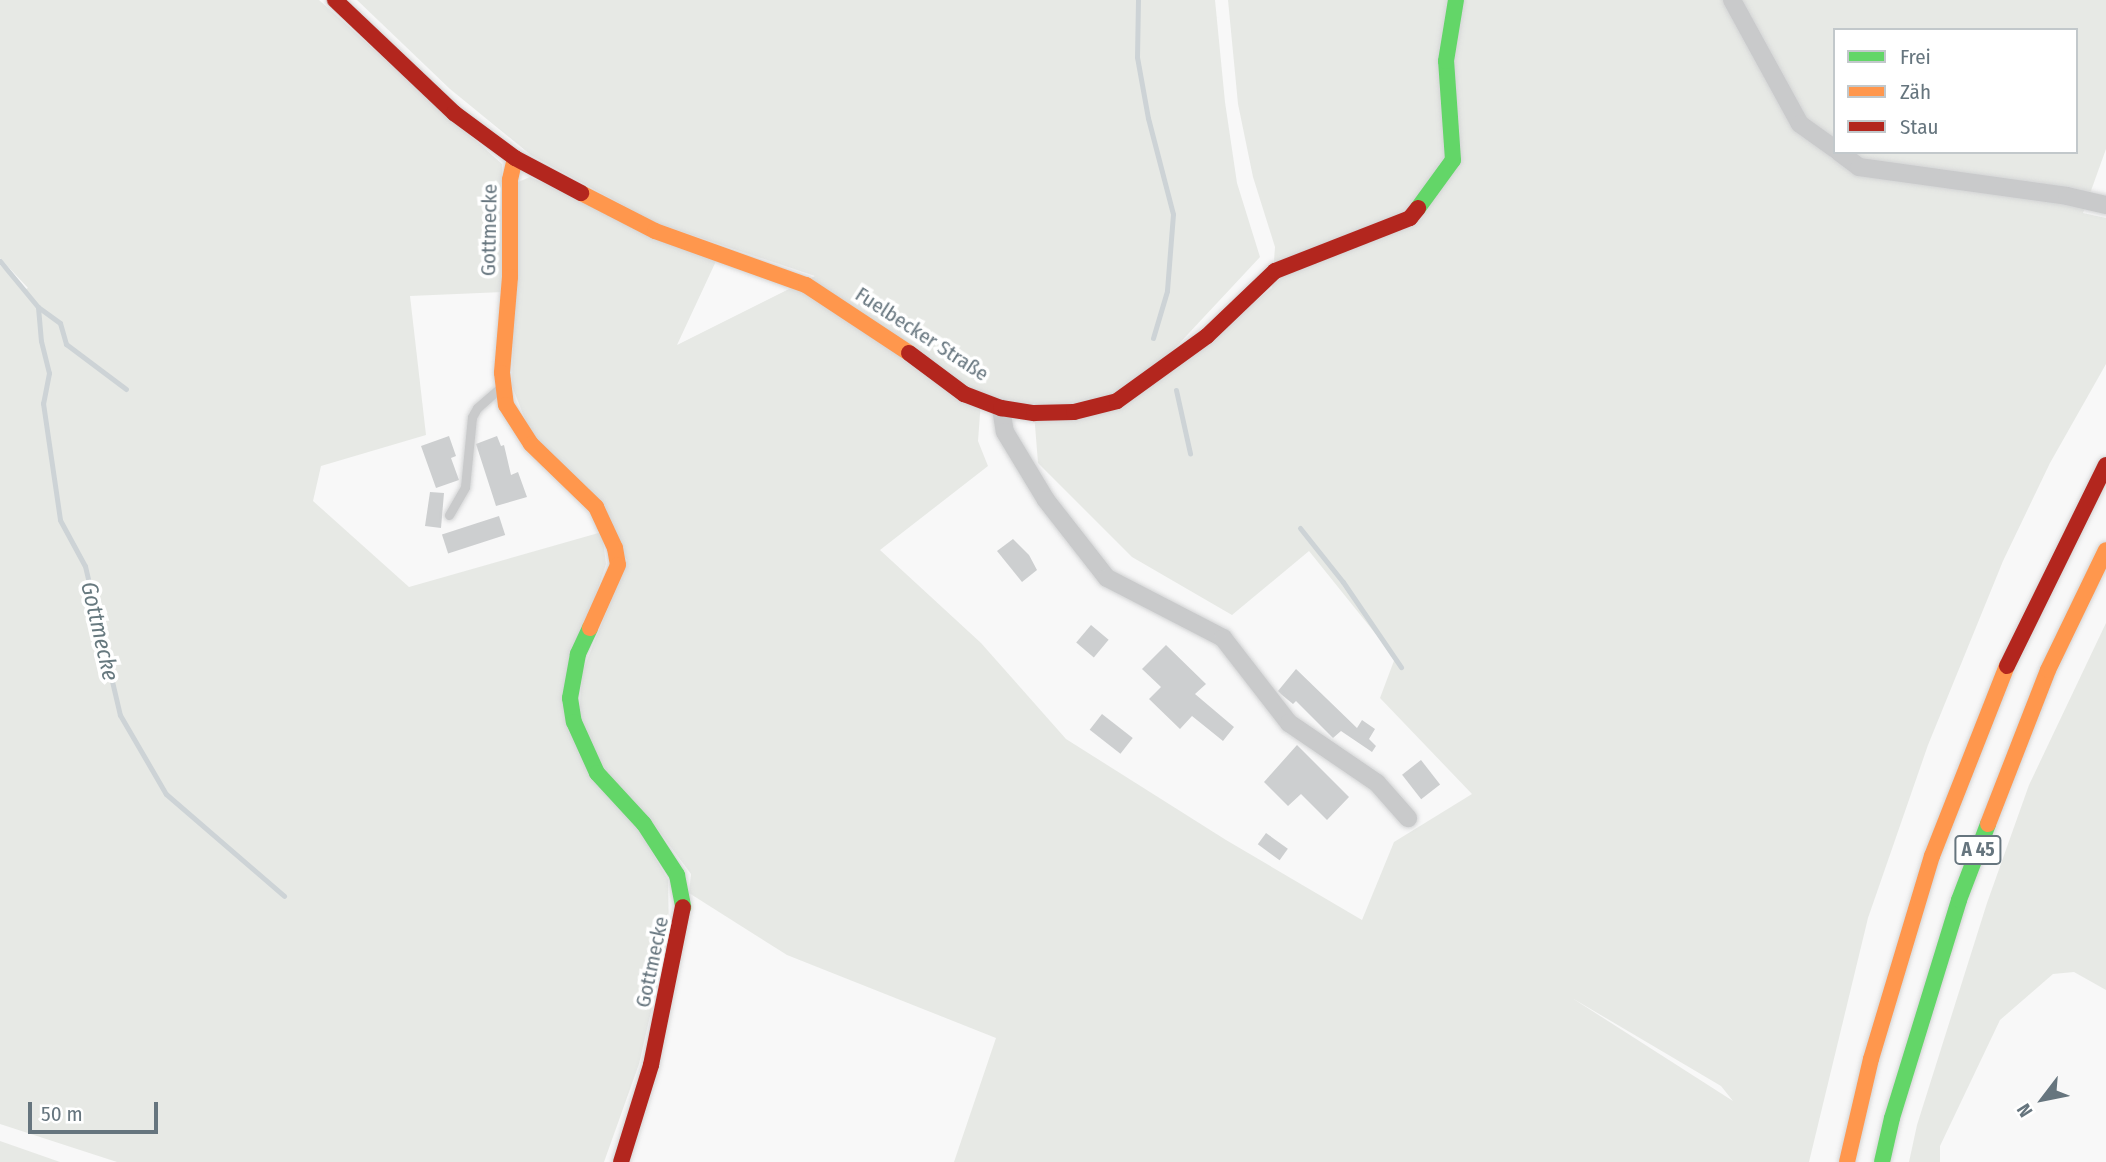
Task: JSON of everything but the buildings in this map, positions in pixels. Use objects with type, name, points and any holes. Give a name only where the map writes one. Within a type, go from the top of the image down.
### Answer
[{"type":"main road","name":"Fuelbecker Straße","points":[[335,0],[454,113],[515,158],[655,231],[806,285],[893,341],[964,394],[1001,408],[1034,413],[1074,412],[1117,401],[1207,336],[1275,271],[1410,218],[1453,160],[1446,61],[1456,0]]},
{"type":"main road","name":"Gottmecke","points":[[515,158],[510,180],[510,276],[502,387],[506,405],[531,444],[596,507],[615,548],[618,565],[578,654],[570,698],[574,722],[597,773],[644,824],[677,875],[684,913],[651,1065],[621,1162]]},
{"type":"main road","name":"A 45","points":[[1847,1162],[1871,1059],[1932,856],[2000,680],[2106,465]]},
{"type":"main road","name":"A 45","points":[[1882,1162],[1892,1118],[1959,900],[2048,670],[2106,550]]},
{"type":"street","points":[[1732,0],[1800,124],[1833,148]]},
{"type":"street","points":[[1842,154],[1859,167],[2067,196],[2106,205]]},
{"type":"street","points":[[1001,408],[1005,432],[1046,500],[1107,578],[1223,638],[1289,723],[1377,783],[1408,818]]},
{"type":"lane","points":[[449,515],[466,487],[472,417],[477,408],[502,387]]},
{"type":"shaded area","points":[[0,0],[319,0],[502,164],[503,292],[410,296],[426,435],[321,466],[313,501],[409,587],[602,532],[606,564],[563,697],[668,880],[669,933],[639,1064],[604,1162],[117,1162],[0,1124],[0,265],[24,290],[28,288],[0,258]]},
{"type":"shaded area","points":[[357,0],[1215,0],[1225,102],[1237,183],[1260,257],[1118,409],[1272,288],[1275,247],[1253,177],[1238,104],[1228,0],[2106,0],[2106,149],[2083,213],[2106,218],[2106,364],[2050,463],[2003,561],[1928,745],[1868,918],[1809,1162],[954,1162],[996,1038],[787,955],[689,893],[691,874],[650,819],[604,769],[579,720],[582,673],[627,560],[530,432],[512,386],[516,183],[530,177],[717,259],[677,345],[815,276],[656,223],[531,155],[450,89]],"holes":[[[981,401],[1034,413],[1038,463],[1132,557],[1232,615],[1309,551],[1395,658],[1380,698],[1472,794],[1394,842],[1362,920],[1226,840],[1066,739],[981,643],[880,550],[988,466],[978,441]],[[1572,998],[1721,1086],[1733,1101]]]},
{"type":"shaded area","points":[[2106,623],[2106,990],[2074,972],[2053,974],[2000,1020],[1940,1146],[1940,1162],[1909,1162],[1917,1125],[1987,903],[2029,785]]},
{"type":"shaded area","points":[[0,1141],[60,1162],[0,1162]]},
{"type":"waterway","points":[[1138,0],[1137,57],[1148,118],[1173,214],[1167,291],[1153,338]]},
{"type":"waterway","name":"Gottmecke","points":[[0,261],[38,307],[41,341],[49,373],[43,403],[60,520],[85,566],[120,715],[166,794],[284,896]]},
{"type":"waterway","name":"Gottmecke","points":[[38,307],[60,323],[66,344],[126,389]]},
{"type":"waterway","points":[[1176,390],[1190,453]]},
{"type":"waterway","points":[[1300,528],[1343,582],[1401,667]]},
{"type":"traffic: fast","points":[[1418,208],[1453,160],[1446,61],[1456,0]]},
{"type":"traffic: fast","points":[[590,628],[578,654],[570,698],[574,722],[597,773],[644,824],[677,875],[683,907]]},
{"type":"traffic: fast","points":[[1882,1162],[1892,1118],[1959,900],[1988,824]]},
{"type":"traffic: slow","points":[[515,158],[510,180],[510,277],[502,373],[506,405],[531,444],[596,507],[615,548],[618,565],[590,628]]},
{"type":"traffic: slow","points":[[581,193],[655,231],[806,285],[909,353]]},
{"type":"traffic: slow","points":[[1988,824],[2048,670],[2106,550]]},
{"type":"traffic: slow","points":[[1847,1162],[1871,1059],[1932,856],[2007,666]]},
{"type":"traffic: jam","points":[[335,0],[454,113],[515,158],[581,193]]},
{"type":"traffic: jam","points":[[909,353],[964,394],[1001,408],[1034,413],[1074,412],[1117,401],[1207,336],[1275,271],[1410,218],[1418,208]]},
{"type":"traffic: jam","points":[[2007,666],[2106,465]]},
{"type":"traffic: jam","points":[[621,1162],[651,1065],[683,907]]}]
